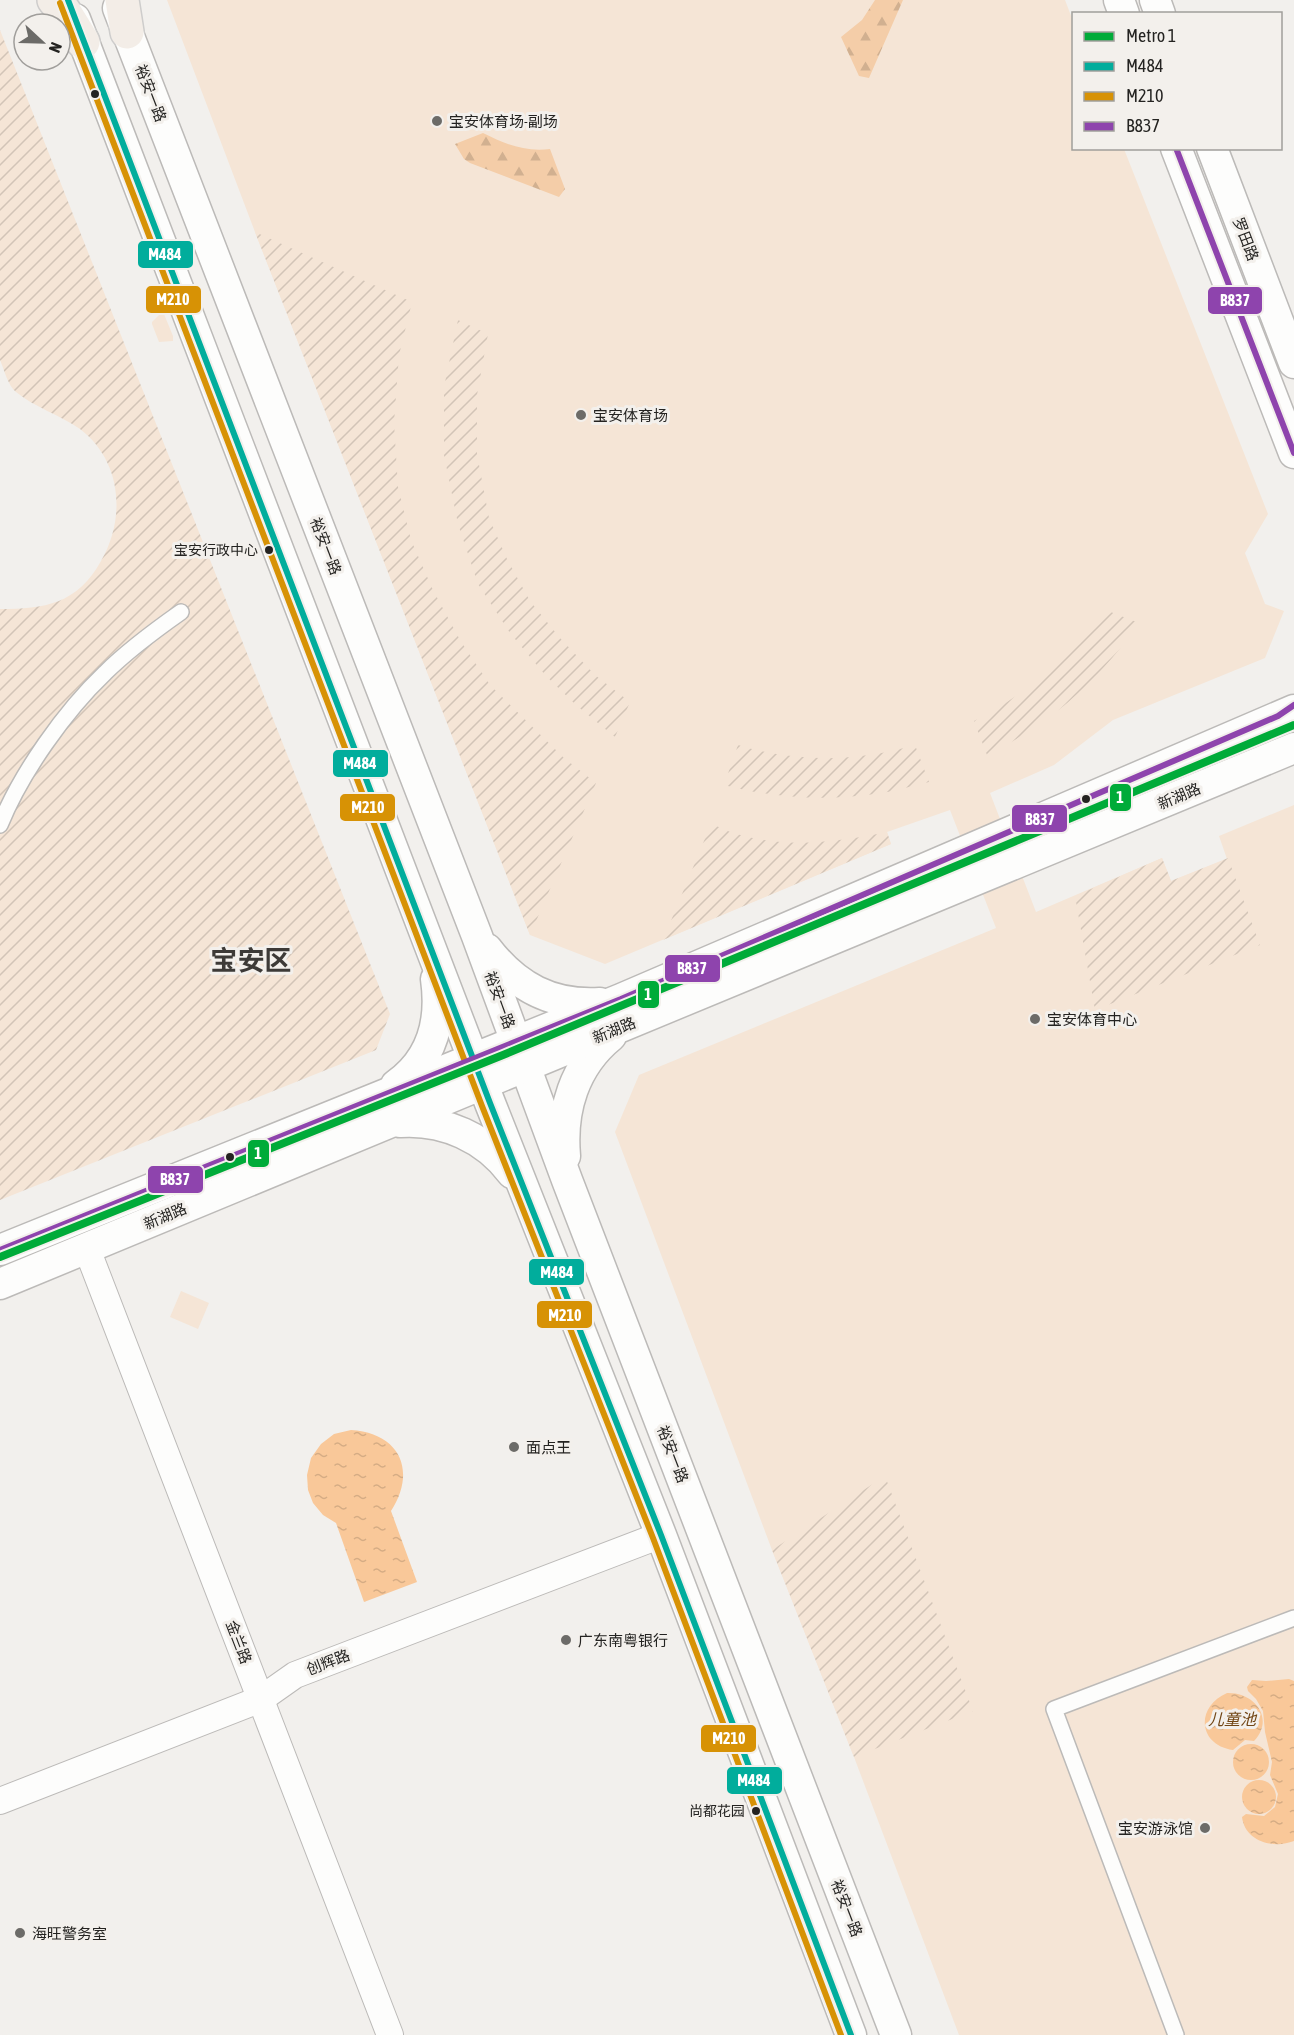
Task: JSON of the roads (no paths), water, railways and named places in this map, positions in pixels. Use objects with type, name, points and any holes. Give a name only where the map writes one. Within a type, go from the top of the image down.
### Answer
[{"type":"main road","points":[[54,0],[64,11],[83,42]]},
{"type":"main road","points":[[68,0],[528,1201],[661,1535],[851,2035]]},
{"type":"main road","name":"裕安一路","points":[[114,0],[477,936],[567,1180],[896,2035]]},
{"type":"main road","points":[[122,0],[127,32]]},
{"type":"main road","points":[[1177,150],[1294,453]]},
{"type":"main road","name":"罗田路","points":[[1213,150],[1294,363]]},
{"type":"main road","name":"新湖路","points":[[684,987],[1289,710]]},
{"type":"main road","name":"新湖路","points":[[0,1250],[383,1110],[684,987],[1291,751]]},
{"type":"main road","points":[[477,936],[511,976],[544,996],[579,1004],[599,1003],[627,1011],[614,1034],[589,1056],[570,1094],[563,1140],[567,1180]]},
{"type":"main road","points":[[432,949],[439,995],[438,1016],[432,1039],[418,1064],[403,1080],[383,1110],[411,1121],[433,1123],[454,1129],[473,1138],[491,1150],[506,1165],[519,1182],[528,1201]]},
{"type":"main road","name":"新湖路","points":[[0,1284],[87,1249],[383,1110]]},
{"type":"street","points":[[0,825],[36,759],[72,708],[138,643],[181,612]]},
{"type":"street","name":"金兰路","points":[[87,1249],[390,2035]]},
{"type":"street","name":"创辉路","points":[[0,1801],[261,1699],[295,1675],[661,1535]]},
{"type":"street","points":[[1176,2035],[1054,1709],[1294,1618]]},
{"type":"water","points":[[351,1430],[382,1438],[392,1446],[399,1457],[403,1469],[403,1482],[391,1511],[417,1582],[364,1602],[336,1523],[323,1515],[313,1503],[308,1490],[307,1475],[311,1458],[321,1444],[334,1434]]},
{"type":"water","name":"儿童池","points":[[1289,1679],[1294,1681],[1294,1841],[1270,1844],[1254,1838],[1244,1826],[1242,1817],[1246,1814],[1264,1816],[1275,1807],[1278,1794],[1270,1775],[1272,1762],[1263,1711],[1247,1687],[1252,1680]]},
{"type":"water","name":"儿童池","points":[[1227,1693],[1246,1697],[1253,1702],[1259,1708],[1263,1724],[1254,1741],[1245,1740],[1233,1750],[1221,1747],[1213,1741],[1205,1725],[1210,1707]]},
{"type":"water","name":"儿童池","points":[[1251,1744],[1264,1749],[1269,1762],[1264,1775],[1251,1780],[1238,1775],[1233,1762],[1238,1749]]},
{"type":"water","points":[[1259,1780],[1271,1785],[1276,1797],[1271,1809],[1259,1814],[1247,1809],[1242,1797],[1247,1785]]},
{"type":"metro line","name":"1","points":[[0,1257],[503,1055],[1294,725]]},
{"type":"place","name":"宝安体育场-副场","points":[[437,121]]},
{"type":"place","name":"宝安体育场","points":[[581,415]]},
{"type":"place","name":"宝安行政中心","points":[[269,550]]},
{"type":"place","name":"宝安体育中心","points":[[1035,1019]]},
{"type":"place","name":"面点王","points":[[514,1447]]},
{"type":"place","name":"广东南粤银行","points":[[566,1640]]},
{"type":"place","name":"尚都花园","points":[[756,1811]]},
{"type":"place","name":"宝安游泳馆","points":[[1205,1828]]},
{"type":"place","name":"海旺警务室","points":[[20,1933]]},
{"type":"district","name":"宝安区","points":[[251,960]]}]
